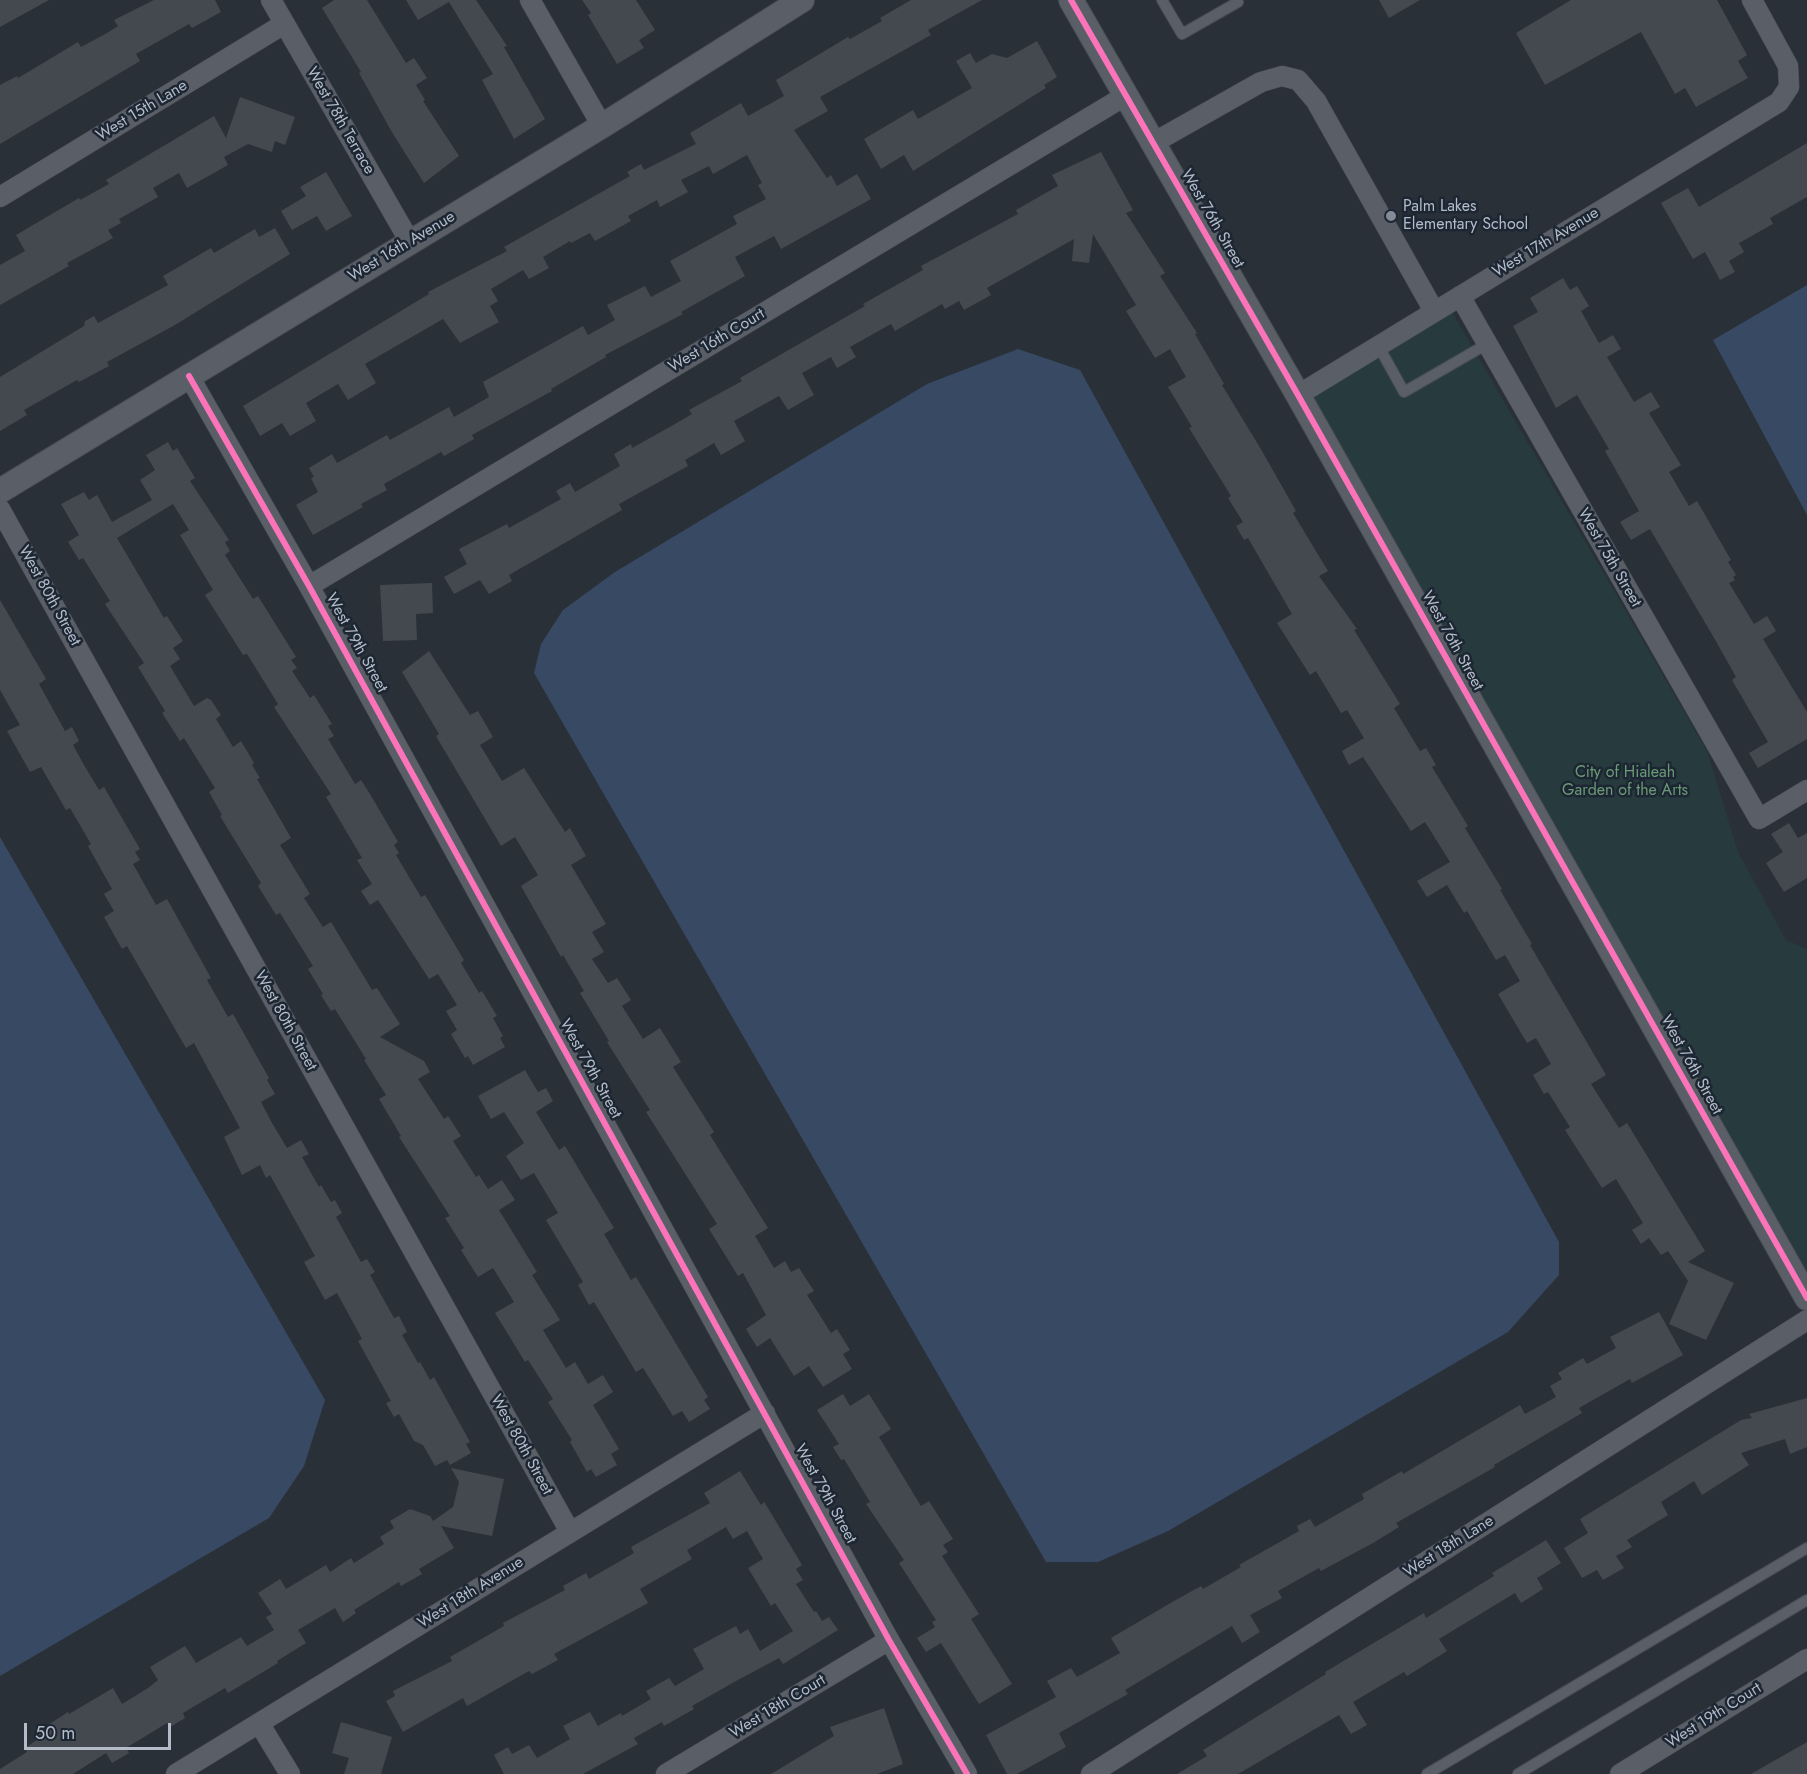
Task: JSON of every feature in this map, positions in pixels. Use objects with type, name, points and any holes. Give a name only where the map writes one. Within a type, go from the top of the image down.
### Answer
[{"type":"street","name":"West 78th Terrace","points":[[270,0],[410,242]]},
{"type":"street","points":[[530,0],[602,126]]},
{"type":"street","name":"West 76th Street","points":[[1071,0],[1298,395],[1807,1298]]},
{"type":"street","name":"West 17th Avenue","points":[[1298,395],[1779,102],[1789,87],[1788,66],[1752,0]]},
{"type":"street","name":"West 16th Avenue","points":[[0,491],[602,126],[797,1]]},
{"type":"street","name":"West 15th Lane","points":[[0,197],[284,24]]},
{"type":"street","points":[[1153,143],[1262,82],[1282,76],[1298,80],[1316,101],[1434,311]]},
{"type":"street","name":"West 16th Court","points":[[309,586],[1125,96]]},
{"type":"street","name":"West 75th Street","points":[[1460,296],[1759,819],[1807,790]]},
{"type":"street","name":"West 79th Street","points":[[189,376],[309,586],[889,1640],[967,1774]]},
{"type":"street","name":"West 80th Street","points":[[0,509],[570,1533]]},
{"type":"street","name":"West 18th Lane","points":[[1091,1774],[1807,1320]]},
{"type":"street","name":"West 18th Avenue","points":[[176,1774],[765,1413]]},
{"type":"street","name":"West 18th Court","points":[[666,1774],[889,1640]]},
{"type":"street","name":"West 19th Court","points":[[1620,1774],[1807,1659]]},
{"type":"street","points":[[259,1723],[291,1774]]},
{"type":"lane","points":[[1162,0],[1182,34],[1238,2],[1237,0]]},
{"type":"lane","points":[[1379,347],[1404,392],[1487,344]]},
{"type":"lane","points":[[1427,1774],[1807,1548]]},
{"type":"lane","points":[[1518,1774],[1807,1600]]},
{"type":"green space","name":"City of Hialeah Garden of the Arts","points":[[1449,307],[1707,751],[1738,852],[1786,940],[1807,949],[1807,1285],[1303,391]]},
{"type":"water","points":[[1807,285],[1807,515],[1713,340]]},
{"type":"water","points":[[1018,349],[1080,370],[1559,1242],[1559,1275],[1508,1332],[1168,1531],[1098,1562],[1046,1562],[534,673],[541,644],[563,610],[615,572],[927,384]]},
{"type":"water","points":[[0,837],[325,1400],[304,1466],[269,1518],[0,1676]]},
{"type":"building","points":[[0,0],[49,0],[0,27]]},
{"type":"building","points":[[154,0],[215,0],[221,12],[192,28],[189,24],[136,54],[140,61],[0,144],[0,85],[17,76],[18,78],[78,42],[81,47],[107,33],[118,26],[114,20]]},
{"type":"building","points":[[334,0],[367,0],[406,63],[414,58],[427,78],[416,85],[425,100],[423,101],[459,156],[424,183],[393,134],[359,73],[361,72],[322,8]]},
{"type":"building","points":[[406,0],[476,0],[507,46],[504,47],[545,119],[514,139],[482,80],[493,74],[449,2],[418,20]]},
{"type":"building","points":[[582,0],[636,0],[655,30],[639,40],[644,48],[617,64],[588,15],[591,13]]},
{"type":"building","points":[[911,0],[982,0],[928,30],[931,35],[820,97],[828,111],[794,130],[827,178],[831,175],[837,186],[857,174],[871,199],[781,249],[774,236],[735,257],[745,276],[681,312],[683,314],[605,355],[606,357],[551,389],[552,391],[472,435],[474,439],[444,456],[441,452],[384,484],[387,490],[361,504],[363,507],[313,535],[296,505],[318,492],[309,468],[332,454],[337,463],[387,435],[390,440],[449,407],[454,417],[489,397],[483,382],[583,326],[588,335],[615,320],[607,305],[645,286],[651,297],[681,281],[670,261],[737,224],[733,216],[766,199],[758,185],[762,183],[747,155],[713,174],[709,166],[681,180],[688,192],[660,207],[657,200],[628,216],[631,221],[595,241],[590,233],[571,243],[570,241],[543,257],[549,268],[529,279],[523,270],[491,289],[498,301],[490,306],[499,322],[460,343],[443,319],[365,364],[376,383],[348,400],[338,384],[306,403],[316,421],[290,436],[282,423],[260,436],[243,406],[429,294],[428,292],[507,251],[504,247],[630,176],[627,172],[641,164],[644,170],[696,144],[690,133],[741,103],[748,116],[784,96],[776,80],[848,37],[850,39],[882,21],[880,18]]},
{"type":"building","points":[[1379,0],[1420,0],[1389,18]]},
{"type":"building","points":[[1571,0],[1717,0],[1747,55],[1738,61],[1748,78],[1696,107],[1685,88],[1675,94],[1641,32],[1545,85],[1516,33]]},
{"type":"building","points":[[1037,41],[1057,77],[1044,85],[1046,88],[913,171],[904,155],[881,169],[864,139],[913,110],[918,119],[972,88],[956,61],[970,53],[976,63],[992,54],[1007,58]]},
{"type":"building","points":[[240,97],[295,117],[285,145],[275,141],[272,152],[248,144],[224,157],[228,165],[187,188],[179,173],[153,188],[158,197],[119,219],[121,223],[108,230],[113,238],[67,263],[69,266],[0,305],[0,265],[25,251],[16,235],[79,198],[80,200],[109,184],[106,180],[214,116],[226,138]]},
{"type":"building","points":[[1807,143],[1807,197],[1770,218],[1773,224],[1739,243],[1744,252],[1729,261],[1735,272],[1720,280],[1705,252],[1693,259],[1661,203],[1688,188],[1699,207]]},
{"type":"building","points":[[1101,152],[1133,210],[1126,213],[1165,273],[1160,276],[1197,333],[1195,334],[1224,384],[1222,385],[1262,451],[1296,511],[1293,513],[1328,571],[1319,576],[1357,629],[1354,630],[1400,704],[1394,708],[1420,751],[1426,748],[1436,765],[1432,767],[1468,826],[1465,828],[1502,889],[1500,890],[1532,944],[1530,945],[1606,1075],[1591,1084],[1619,1128],[1627,1123],[1705,1251],[1688,1262],[1734,1283],[1706,1340],[1669,1324],[1688,1281],[1668,1251],[1661,1255],[1649,1238],[1641,1244],[1632,1230],[1643,1223],[1616,1179],[1602,1188],[1565,1130],[1570,1127],[1548,1092],[1544,1094],[1533,1075],[1551,1064],[1536,1038],[1527,1043],[1498,994],[1520,981],[1505,955],[1496,960],[1467,911],[1464,913],[1447,885],[1427,897],[1417,881],[1450,862],[1425,822],[1411,831],[1363,757],[1349,765],[1342,751],[1364,738],[1347,710],[1341,713],[1316,671],[1310,675],[1277,623],[1292,614],[1248,538],[1244,540],[1236,526],[1243,522],[1228,498],[1231,496],[1189,428],[1192,427],[1168,387],[1186,377],[1170,349],[1155,358],[1126,311],[1136,305],[1093,234],[1089,263],[1072,261],[1074,239],[987,288],[991,295],[964,310],[959,301],[945,309],[942,304],[895,331],[891,324],[850,347],[856,357],[837,368],[831,357],[802,373],[814,395],[788,410],[779,396],[734,421],[745,441],[721,455],[714,443],[685,460],[688,466],[619,504],[622,510],[509,575],[512,581],[489,594],[480,580],[454,594],[444,577],[467,564],[459,549],[507,524],[509,528],[561,499],[556,491],[570,483],[575,492],[620,466],[614,454],[631,444],[632,448],[692,414],[689,410],[742,381],[740,378],[923,270],[921,266],[1018,214],[1016,210],[1058,186],[1052,175]]},
{"type":"building","points":[[326,172],[352,216],[326,231],[317,216],[292,230],[281,211],[306,196],[300,187]]},
{"type":"building","points":[[275,228],[290,254],[175,325],[107,362],[109,366],[79,382],[77,380],[24,410],[27,415],[0,431],[0,377],[84,326],[85,321],[94,316],[98,323],[168,285],[163,276],[211,248],[214,253],[255,229],[259,237]]},
{"type":"building","points":[[1563,278],[1570,290],[1577,286],[1589,306],[1581,311],[1599,343],[1613,335],[1621,349],[1607,357],[1634,402],[1651,392],[1660,407],[1649,413],[1681,465],[1669,472],[1689,506],[1697,501],[1731,560],[1728,562],[1736,575],[1733,577],[1735,580],[1729,583],[1754,624],[1767,616],[1776,631],[1763,639],[1807,712],[1807,739],[1758,768],[1749,753],[1768,742],[1732,680],[1736,677],[1650,529],[1631,540],[1620,522],[1639,511],[1605,451],[1609,449],[1577,395],[1556,408],[1513,326],[1538,312],[1530,298]]},
{"type":"building","points":[[168,442],[173,451],[177,448],[195,478],[190,481],[229,540],[225,542],[230,551],[225,555],[253,599],[258,596],[296,657],[291,660],[297,668],[292,671],[310,698],[314,695],[332,724],[328,726],[334,736],[328,739],[355,784],[361,780],[370,794],[398,842],[394,845],[399,853],[396,855],[421,897],[425,895],[464,960],[461,963],[479,993],[482,991],[497,1016],[493,1018],[503,1036],[500,1038],[505,1047],[473,1065],[468,1056],[465,1058],[451,1034],[457,1030],[446,1011],[457,1005],[438,974],[429,979],[378,900],[370,905],[361,891],[372,884],[357,860],[362,858],[326,797],[331,794],[274,707],[278,704],[247,654],[243,655],[205,595],[213,590],[180,535],[189,530],[173,504],[117,538],[164,618],[167,616],[183,641],[173,648],[180,659],[170,666],[194,706],[207,698],[211,700],[221,715],[216,719],[233,747],[241,741],[254,763],[252,765],[260,778],[257,779],[291,838],[280,845],[310,894],[304,898],[323,927],[331,922],[372,990],[377,988],[400,1024],[380,1037],[424,1061],[430,1072],[418,1079],[444,1119],[448,1116],[461,1136],[453,1141],[476,1177],[479,1175],[488,1189],[502,1180],[515,1200],[499,1210],[537,1272],[532,1275],[560,1320],[543,1330],[566,1368],[575,1362],[588,1384],[603,1375],[613,1392],[593,1405],[619,1449],[611,1454],[617,1465],[596,1477],[591,1469],[587,1472],[570,1442],[572,1440],[548,1402],[553,1399],[528,1360],[525,1362],[495,1313],[514,1302],[493,1268],[478,1277],[461,1250],[464,1248],[445,1218],[450,1216],[399,1137],[401,1136],[379,1099],[386,1095],[335,1009],[331,1011],[321,995],[323,994],[308,969],[313,966],[280,913],[276,915],[258,886],[261,883],[220,816],[222,815],[209,792],[215,788],[184,738],[180,741],[162,713],[165,711],[138,667],[144,663],[105,604],[110,601],[83,558],[79,560],[68,542],[79,535],[61,504],[84,492],[89,500],[97,495],[112,522],[152,500],[140,480],[155,470],[146,455]]},
{"type":"building","points":[[432,583],[433,613],[416,614],[417,640],[383,641],[380,585]]},
{"type":"building","points":[[0,600],[46,679],[39,684],[65,731],[72,727],[79,741],[73,745],[84,765],[99,790],[104,787],[140,849],[135,852],[140,860],[133,864],[156,905],[167,899],[211,978],[207,980],[228,1017],[233,1014],[269,1078],[267,1080],[275,1094],[261,1102],[272,1123],[287,1148],[301,1140],[309,1154],[302,1157],[319,1187],[321,1185],[331,1202],[335,1200],[342,1213],[336,1217],[361,1262],[367,1259],[375,1272],[370,1275],[394,1318],[399,1316],[407,1332],[402,1335],[430,1380],[434,1377],[470,1442],[466,1444],[471,1453],[450,1465],[447,1460],[435,1466],[423,1445],[414,1441],[399,1414],[394,1417],[386,1403],[391,1401],[358,1341],[362,1339],[337,1293],[325,1300],[304,1262],[315,1256],[270,1175],[266,1178],[260,1165],[242,1175],[224,1137],[240,1128],[194,1043],[186,1048],[127,946],[122,949],[104,917],[114,911],[104,894],[112,889],[88,846],[91,844],[70,808],[66,810],[41,767],[30,772],[7,731],[20,725],[0,690]]},
{"type":"building","points":[[429,651],[470,715],[478,711],[493,737],[480,745],[502,781],[524,768],[565,832],[570,828],[586,856],[571,865],[606,924],[592,932],[604,952],[592,959],[608,983],[617,978],[631,1000],[622,1006],[643,1039],[660,1028],[681,1062],[673,1067],[714,1132],[710,1135],[768,1228],[755,1236],[774,1268],[785,1261],[791,1272],[799,1268],[814,1291],[807,1295],[831,1333],[837,1329],[850,1350],[843,1354],[852,1369],[823,1387],[809,1366],[794,1376],[770,1338],[757,1347],[746,1329],[766,1315],[743,1273],[738,1276],[709,1229],[717,1224],[646,1112],[650,1110],[607,1042],[609,1041],[580,993],[584,991],[563,955],[561,957],[521,886],[538,875],[515,837],[501,846],[436,736],[439,734],[402,672]]},
{"type":"building","points":[[1789,823],[1798,838],[1807,833],[1807,878],[1784,892],[1766,863],[1783,852],[1771,834]]},
{"type":"building","points":[[525,1070],[538,1092],[546,1088],[553,1101],[536,1112],[559,1150],[565,1146],[614,1228],[604,1234],[631,1280],[636,1277],[708,1397],[704,1400],[710,1409],[689,1422],[682,1411],[673,1416],[643,1368],[636,1372],[594,1302],[589,1305],[578,1285],[583,1282],[546,1220],[558,1213],[534,1173],[521,1180],[506,1156],[524,1143],[504,1112],[491,1119],[478,1096]]},
{"type":"building","points":[[1659,1312],[1683,1355],[1632,1383],[1630,1379],[1579,1408],[1582,1413],[1494,1465],[1495,1467],[1396,1523],[1399,1527],[1373,1543],[1321,1571],[1319,1568],[1278,1591],[1282,1598],[1250,1615],[1260,1632],[1242,1643],[1232,1626],[1125,1690],[1128,1694],[1059,1733],[1066,1747],[1017,1774],[1007,1774],[986,1735],[1056,1697],[1047,1681],[1071,1668],[1077,1677],[1120,1653],[1111,1638],[1201,1586],[1203,1589],[1241,1567],[1239,1565],[1299,1531],[1297,1526],[1310,1519],[1315,1527],[1364,1499],[1362,1494],[1402,1471],[1403,1474],[1520,1405],[1525,1414],[1556,1397],[1550,1386],[1562,1379],[1558,1373],[1583,1358],[1587,1364],[1616,1348],[1610,1337]]},
{"type":"building","points":[[843,1394],[850,1406],[869,1394],[891,1429],[879,1437],[921,1506],[929,1501],[953,1539],[943,1545],[948,1552],[942,1556],[979,1614],[971,1619],[1012,1684],[979,1704],[941,1643],[926,1652],[917,1638],[935,1627],[932,1622],[936,1620],[899,1563],[904,1560],[866,1504],[870,1502],[844,1459],[841,1460],[833,1447],[839,1444],[817,1410]]},
{"type":"building","points":[[1807,1398],[1807,1447],[1790,1454],[1785,1439],[1741,1453],[1749,1465],[1702,1495],[1694,1481],[1661,1502],[1668,1515],[1627,1540],[1632,1547],[1616,1556],[1624,1568],[1603,1580],[1597,1570],[1582,1578],[1564,1548],[1588,1533],[1580,1519],[1741,1420],[1752,1418],[1749,1414]]},
{"type":"building","points":[[451,1468],[504,1479],[492,1536],[441,1526],[454,1548],[419,1569],[422,1574],[401,1586],[399,1582],[354,1610],[356,1613],[343,1622],[335,1608],[298,1630],[306,1643],[228,1693],[225,1688],[183,1713],[185,1718],[170,1727],[167,1723],[126,1748],[129,1753],[112,1763],[106,1753],[73,1774],[0,1774],[0,1769],[27,1752],[25,1748],[38,1739],[34,1734],[68,1712],[69,1714],[113,1688],[122,1704],[158,1680],[150,1667],[185,1646],[196,1663],[241,1637],[247,1646],[274,1630],[266,1617],[272,1614],[258,1593],[280,1579],[286,1589],[326,1565],[330,1572],[351,1558],[354,1563],[384,1544],[380,1537],[394,1528],[390,1521],[410,1509],[430,1516],[433,1521],[453,1507],[459,1482]]},
{"type":"building","points":[[740,1471],[761,1505],[764,1502],[768,1508],[802,1565],[796,1569],[803,1580],[796,1584],[822,1621],[829,1617],[838,1630],[783,1664],[779,1658],[692,1706],[694,1709],[664,1726],[662,1722],[634,1738],[638,1744],[583,1774],[504,1774],[494,1755],[508,1747],[512,1754],[529,1745],[537,1758],[570,1739],[563,1726],[590,1712],[598,1726],[621,1713],[622,1716],[651,1699],[646,1691],[669,1678],[675,1686],[704,1669],[693,1649],[736,1626],[740,1634],[748,1629],[760,1651],[793,1631],[775,1603],[771,1606],[748,1568],[763,1559],[747,1531],[733,1539],[726,1527],[687,1550],[692,1559],[640,1589],[648,1603],[554,1654],[558,1660],[532,1674],[529,1671],[467,1706],[463,1698],[403,1732],[386,1701],[395,1696],[393,1691],[452,1661],[450,1657],[504,1626],[503,1623],[565,1590],[563,1586],[586,1573],[589,1579],[634,1553],[631,1547],[710,1503],[704,1493]]},
{"type":"building","points":[[1546,1540],[1561,1563],[1537,1578],[1543,1589],[1521,1603],[1515,1593],[1439,1639],[1447,1651],[1407,1676],[1404,1672],[1353,1702],[1367,1725],[1351,1734],[1339,1715],[1238,1774],[1177,1774],[1207,1756],[1203,1750],[1326,1674],[1325,1672],[1424,1613],[1426,1618],[1494,1576],[1492,1573]]},
{"type":"building","points":[[884,1708],[903,1764],[877,1774],[771,1774],[834,1736],[830,1727]]},
{"type":"building","points":[[341,1722],[392,1737],[381,1774],[344,1774],[349,1758],[332,1753]]},
{"type":"building","points":[[1807,1742],[1807,1774],[1751,1774]]},
{"type":"cycle path","points":[[1071,0],[1298,395],[1807,1298]]},
{"type":"cycle path","points":[[189,376],[309,586],[889,1640],[967,1774]]},
{"type":"place","name":"Palm Lakes Elementary School","points":[[1391,216]]}]
